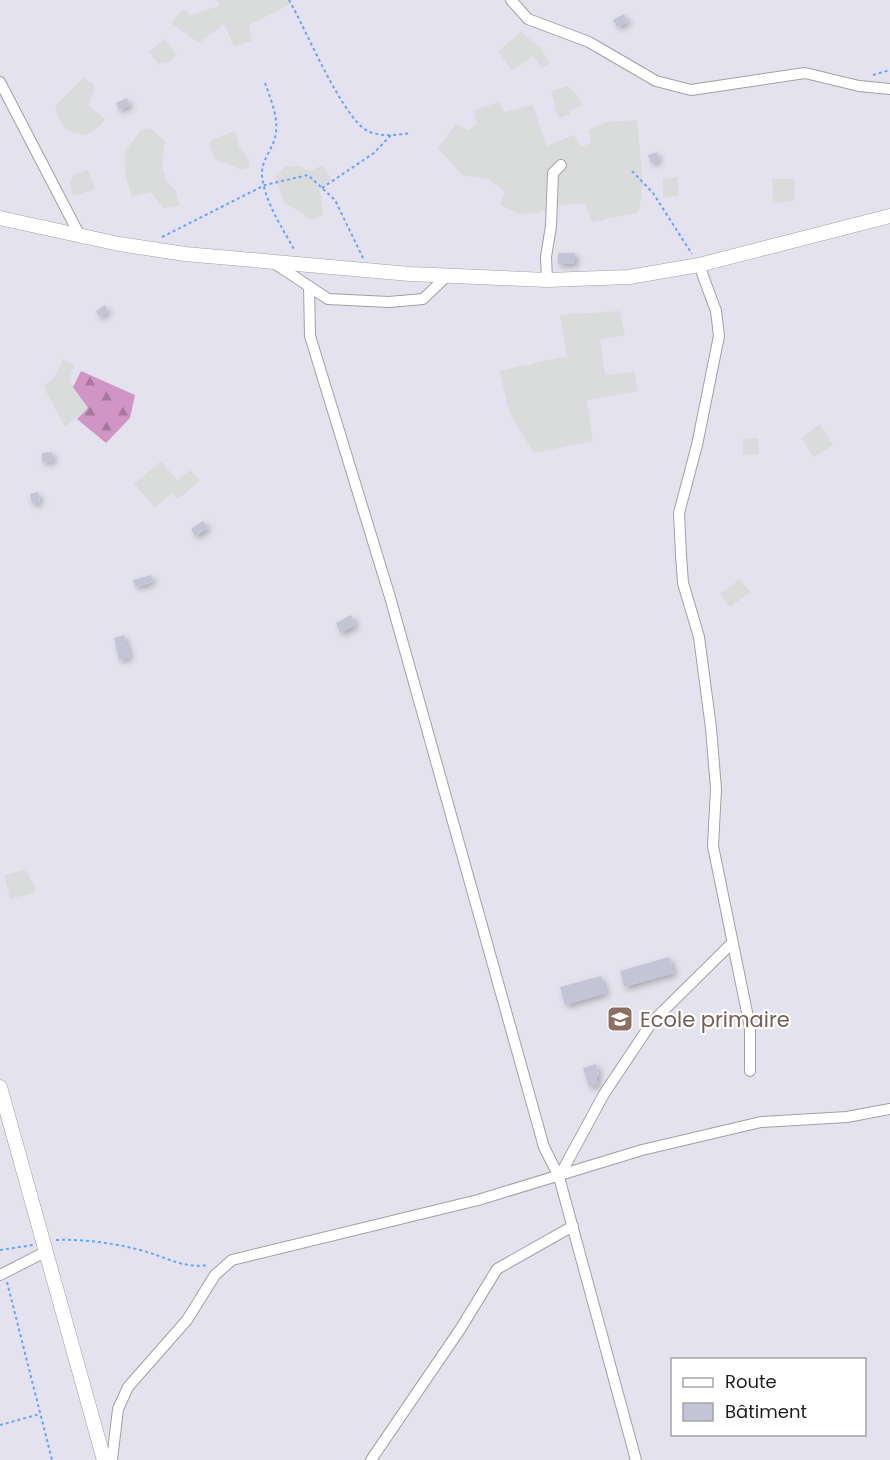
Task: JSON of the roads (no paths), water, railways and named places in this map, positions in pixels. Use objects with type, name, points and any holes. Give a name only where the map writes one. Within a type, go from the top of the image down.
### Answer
[{"type":"street","points":[[511,0],[528,19],[589,42],[656,81],[692,90],[805,73],[859,86],[890,89]]},
{"type":"street","points":[[0,82],[80,236]]},
{"type":"street","points":[[547,280],[546,257],[551,226],[553,172],[561,165]]},
{"type":"street","points":[[0,218],[80,236],[185,254],[302,266],[547,280],[629,277],[699,266],[890,216]]},
{"type":"street","points":[[274,262],[328,299],[389,302],[423,299],[447,276]]},
{"type":"street","points":[[699,266],[716,311],[718,336],[697,445],[679,513],[681,555],[683,583],[699,637],[716,789],[713,846],[750,1027],[750,1071]]},
{"type":"street","points":[[309,286],[310,336],[390,597],[544,1147],[559,1177],[636,1460]]},
{"type":"street","points":[[559,1177],[604,1094],[652,1022],[732,943]]},
{"type":"street","points":[[0,1087],[104,1460]]},
{"type":"street","points":[[112,1460],[118,1409],[128,1387],[187,1320],[215,1275],[232,1260],[478,1200],[642,1150],[761,1122],[847,1117],[890,1109]]},
{"type":"street","points":[[371,1460],[461,1328],[497,1269],[573,1226]]},
{"type":"street","points":[[2,1274],[46,1247]]},
{"type":"place","name":"Ecole primaire","points":[[620,1019]]}]
